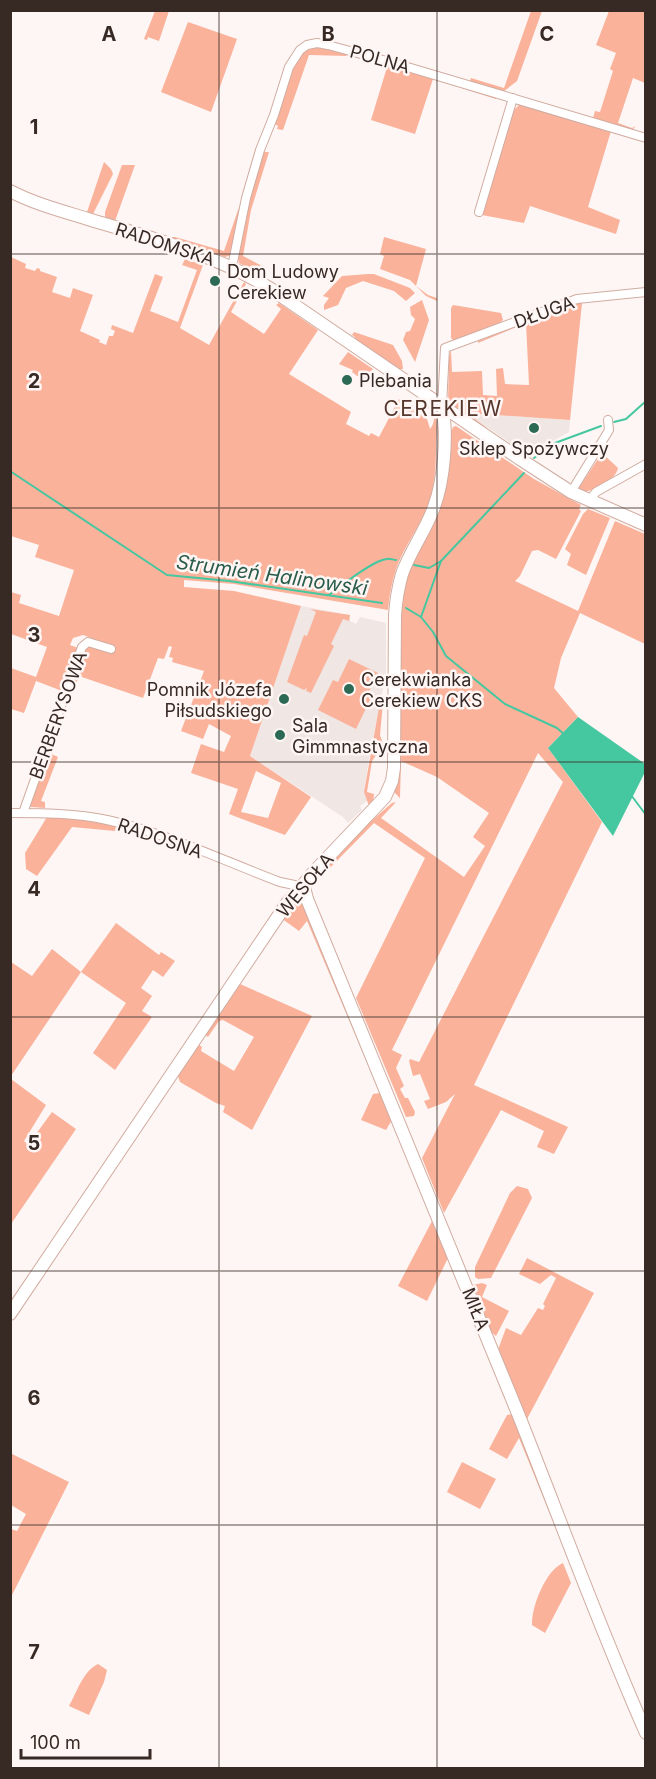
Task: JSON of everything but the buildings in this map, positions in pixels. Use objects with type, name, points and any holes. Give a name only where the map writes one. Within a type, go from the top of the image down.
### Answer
[{"type":"street","name":"POLNA","points":[[232,267],[246,198],[260,150],[289,67],[300,50],[307,45],[317,43],[328,45],[645,138]]},
{"type":"street","points":[[479,212],[513,98]]},
{"type":"street","name":"RADOMSKA","points":[[10,191],[46,206],[195,252],[232,267],[271,289],[571,492],[645,525]]},
{"type":"street","name":"DŁUGA","points":[[442,406],[446,348],[577,299],[645,292]]},
{"type":"street","name":"WESOŁA","points":[[10,1314],[287,903],[304,887],[310,875],[386,797],[392,781],[396,604],[402,574],[432,514],[442,479],[444,428],[442,406]]},
{"type":"street","points":[[571,492],[609,430],[608,420]]},
{"type":"street","points":[[590,501],[596,492],[645,464]]},
{"type":"street","name":"BERBERYSOWA","points":[[23,813],[82,647],[88,642],[111,649]]},
{"type":"street","name":"RADOSNA","points":[[10,813],[87,817],[137,827],[280,882],[304,887]]},
{"type":"street","name":"MIŁA","points":[[304,887],[645,1733]]},
{"type":"shaded area","points":[[155,11],[169,11],[159,41],[148,37],[147,40],[144,39]]},
{"type":"shaded area","points":[[531,11],[542,11],[517,81],[503,92],[470,81],[471,78],[504,88]]},
{"type":"shaded area","points":[[609,11],[645,11],[645,83],[633,78],[618,123],[632,128],[636,126],[632,130],[593,118],[595,111],[600,112],[613,71],[610,69],[616,53],[596,45]]},
{"type":"shaded area","points":[[188,22],[237,39],[211,112],[161,92]]},
{"type":"shaded area","points":[[319,47],[347,54],[346,56],[309,55],[283,130],[277,129],[278,126],[275,124],[296,61],[304,51]]},
{"type":"shaded area","points":[[388,64],[496,95],[496,99],[433,79],[415,134],[371,120]]},
{"type":"shaded area","points":[[520,104],[611,131],[588,207],[620,220],[616,234],[530,206],[524,223],[482,215],[512,112]]},
{"type":"shaded area","points":[[262,152],[269,152],[251,210],[243,256],[262,266],[258,273],[239,263],[238,257],[245,211]]},
{"type":"shaded area","points":[[104,162],[113,174],[93,214],[87,212]]},
{"type":"shaded area","points":[[122,165],[135,165],[115,221],[105,218],[105,212]]},
{"type":"shaded area","points":[[243,203],[232,255],[225,257],[169,237],[224,251],[238,210]]},
{"type":"shaded area","points":[[384,237],[426,249],[416,286],[410,280],[380,269],[384,256],[380,254]]},
{"type":"shaded area","points":[[11,257],[26,264],[25,268],[35,271],[37,268],[57,277],[52,292],[70,298],[73,288],[93,295],[80,331],[106,345],[109,336],[113,336],[115,331],[111,329],[112,325],[133,333],[155,274],[163,277],[150,311],[178,322],[197,270],[182,265],[185,259],[203,265],[180,328],[209,345],[244,282],[246,284],[231,312],[264,334],[281,309],[276,305],[279,303],[318,330],[289,374],[351,412],[346,424],[369,436],[371,433],[379,437],[399,399],[427,419],[430,429],[434,417],[430,410],[420,402],[421,400],[432,410],[436,420],[435,471],[431,495],[425,512],[396,569],[388,610],[234,584],[184,580],[184,587],[234,591],[301,606],[250,756],[311,797],[285,835],[229,814],[238,789],[191,773],[201,744],[224,752],[231,736],[209,724],[203,739],[181,731],[204,671],[172,662],[173,658],[169,657],[172,647],[169,646],[164,659],[158,658],[143,698],[79,676],[69,702],[66,701],[86,647],[113,646],[83,635],[73,638],[70,645],[78,648],[62,691],[36,681],[24,713],[11,709],[11,668],[36,677],[47,647],[11,634],[11,592],[21,595],[19,603],[59,616],[74,570],[35,557],[39,545],[11,536]],"holes":[[[256,771],[281,783],[268,818],[241,812]]]},
{"type":"shaded area","points":[[374,274],[410,288],[415,293],[406,301],[394,291],[363,281],[346,288],[338,305],[324,310],[324,305],[329,298],[323,296],[342,276]]},
{"type":"shaded area","points":[[416,286],[428,295],[437,298],[437,301],[426,296]]},
{"type":"shaded area","points":[[422,300],[429,320],[415,362],[403,340],[415,319],[411,315],[410,307]]},
{"type":"shaded area","points":[[584,300],[570,420],[467,413],[487,428],[485,429],[448,403],[451,350],[452,372],[482,371],[483,395],[497,396],[496,369],[503,368],[505,384],[529,385],[526,323],[478,343],[478,341]]},
{"type":"shaded area","points":[[453,305],[501,313],[503,320],[496,327],[454,341],[451,338],[451,308]]},
{"type":"shaded area","points":[[354,332],[393,345],[402,361],[403,369],[398,369],[353,340]]},
{"type":"shaded area","points":[[348,352],[373,369],[364,381],[352,372],[353,370],[339,364]]},
{"type":"shaded area","points":[[466,413],[570,420],[569,432],[528,455]]},
{"type":"shaded area","points":[[456,426],[534,479],[581,505],[579,509],[581,511],[556,559],[538,550],[532,551],[520,576],[515,581],[578,611],[615,521],[645,534],[645,644],[580,613],[561,658],[554,688],[578,717],[548,748],[602,822],[474,1085],[568,1127],[554,1154],[537,1147],[544,1131],[501,1110],[444,1213],[422,1158],[455,1094],[446,1102],[428,1109],[424,1101],[430,1099],[420,1074],[413,1076],[409,1061],[410,1059],[419,1062],[563,782],[538,753],[392,1050],[402,1055],[396,1068],[404,1086],[400,1089],[405,1098],[408,1098],[415,1112],[414,1116],[406,1117],[356,998],[425,858],[374,823],[321,877],[318,874],[370,822],[396,802],[381,818],[464,877],[485,846],[473,837],[489,813],[437,777],[401,761],[400,798],[394,792],[399,773],[401,602],[407,575],[440,506],[448,432]]},
{"type":"shaded area","points":[[602,453],[618,468],[616,473],[604,484],[583,492],[578,489]]},
{"type":"shaded area","points":[[588,509],[610,518],[586,575],[567,565],[571,554],[565,549],[583,514]]},
{"type":"shaded area","points":[[301,606],[350,615],[350,621],[356,624],[360,617],[386,623],[386,673],[364,792],[368,800],[360,806],[362,810],[348,823],[343,817],[250,756]]},
{"type":"shaded area","points":[[310,609],[350,615],[349,621],[343,619],[331,644],[334,646],[311,693],[306,691],[307,688],[304,690],[287,682],[304,635],[307,636],[316,612]]},
{"type":"shaded area","name":"Cerekwianka Cerekiew CKS","points":[[349,659],[378,673],[367,696],[371,698],[356,729],[318,710],[333,680],[338,682]]},
{"type":"shaded area","points":[[380,702],[383,703],[380,735],[385,750],[379,751],[372,761],[367,792],[374,794],[373,802],[369,806],[364,792]]},
{"type":"shaded area","points":[[578,717],[645,764],[645,772],[613,836],[548,748]]},
{"type":"shaded area","points":[[49,753],[58,757],[41,801],[45,802],[45,808],[31,807],[30,806]]},
{"type":"shaded area","points":[[47,817],[86,820],[116,826],[115,831],[72,827],[37,876],[26,869],[25,853]]},
{"type":"shaded area","points":[[298,897],[301,898],[393,1118],[386,1130],[361,1120],[373,1094],[380,1093],[307,921],[299,931],[281,918]]},
{"type":"shaded area","points":[[116,923],[159,955],[161,952],[175,961],[163,977],[153,970],[141,988],[152,996],[142,1011],[152,1017],[115,1070],[93,1053],[126,1003],[81,972]]},
{"type":"shaded area","points":[[52,949],[81,972],[11,1076],[11,962],[32,976]]},
{"type":"shaded area","points":[[253,961],[255,962],[240,984],[312,1016],[252,1130],[223,1112],[225,1106],[180,1082],[178,1076],[198,1044],[202,1047],[201,1051],[234,1071],[254,1037],[223,1020],[219,1021],[208,1037],[203,1033]]},
{"type":"shaded area","points":[[11,1079],[46,1105],[24,1141],[28,1145],[52,1112],[76,1129],[11,1224]]},
{"type":"shaded area","points":[[517,1186],[528,1189],[532,1198],[491,1278],[478,1279],[475,1277],[475,1267],[510,1193]]},
{"type":"shaded area","points":[[432,1221],[448,1258],[427,1301],[398,1286]]},
{"type":"shaded area","points":[[527,1258],[594,1293],[527,1419],[499,1353],[499,1347],[506,1328],[521,1335],[538,1308],[543,1310],[545,1306],[543,1304],[556,1278],[551,1275],[540,1284],[519,1274]]},
{"type":"shaded area","points":[[482,1283],[487,1285],[482,1297],[509,1311],[496,1336],[491,1332],[473,1285]]},
{"type":"shaded area","points":[[514,1414],[552,1508],[550,1514],[519,1438],[507,1459],[489,1449],[507,1415]]},
{"type":"shaded area","points":[[10,1453],[69,1482],[11,1597],[11,1529],[17,1531],[26,1514],[11,1505]]},
{"type":"shaded area","points":[[462,1462],[496,1479],[480,1509],[447,1492]]},
{"type":"shaded area","points":[[563,1563],[571,1583],[545,1633],[532,1625],[534,1609],[545,1581]]},
{"type":"shaded area","points":[[98,1664],[107,1670],[89,1715],[69,1706],[84,1677]]},
{"type":"waterway","name":"Strumień Halinowski","points":[[614,422],[626,419],[646,401]]},
{"type":"waterway","name":"Strumień Halinowski","points":[[534,458],[555,443],[601,426]]},
{"type":"waterway","name":"Strumień Halinowski","points":[[10,471],[167,575],[229,581],[382,603]]},
{"type":"waterway","name":"Strumień Halinowski","points":[[421,617],[441,561],[524,473]]},
{"type":"waterway","points":[[329,595],[381,560],[396,560]]},
{"type":"waterway","points":[[414,565],[429,568],[441,561]]},
{"type":"waterway","points":[[406,608],[421,617],[433,632],[446,656],[505,704],[557,728],[565,735]]},
{"type":"waterway","points":[[631,795],[646,815]]},
{"type":"place","name":"Dom Ludowy Cerekiew","points":[[215,281]]},
{"type":"place","name":"Plebania","points":[[347,380]]},
{"type":"place","name":"Sklep Spożywczy","points":[[534,428]]},
{"type":"place","name":"Cerekwianka Cerekiew CKS","points":[[349,689]]},
{"type":"place","name":"Pomnik Józefa Piłsudskiego","points":[[284,699]]},
{"type":"place","name":"Sala Gimmnastyczna","points":[[280,735]]},
{"type":"district","name":"CEREKIEW","points":[[443,408]]}]
